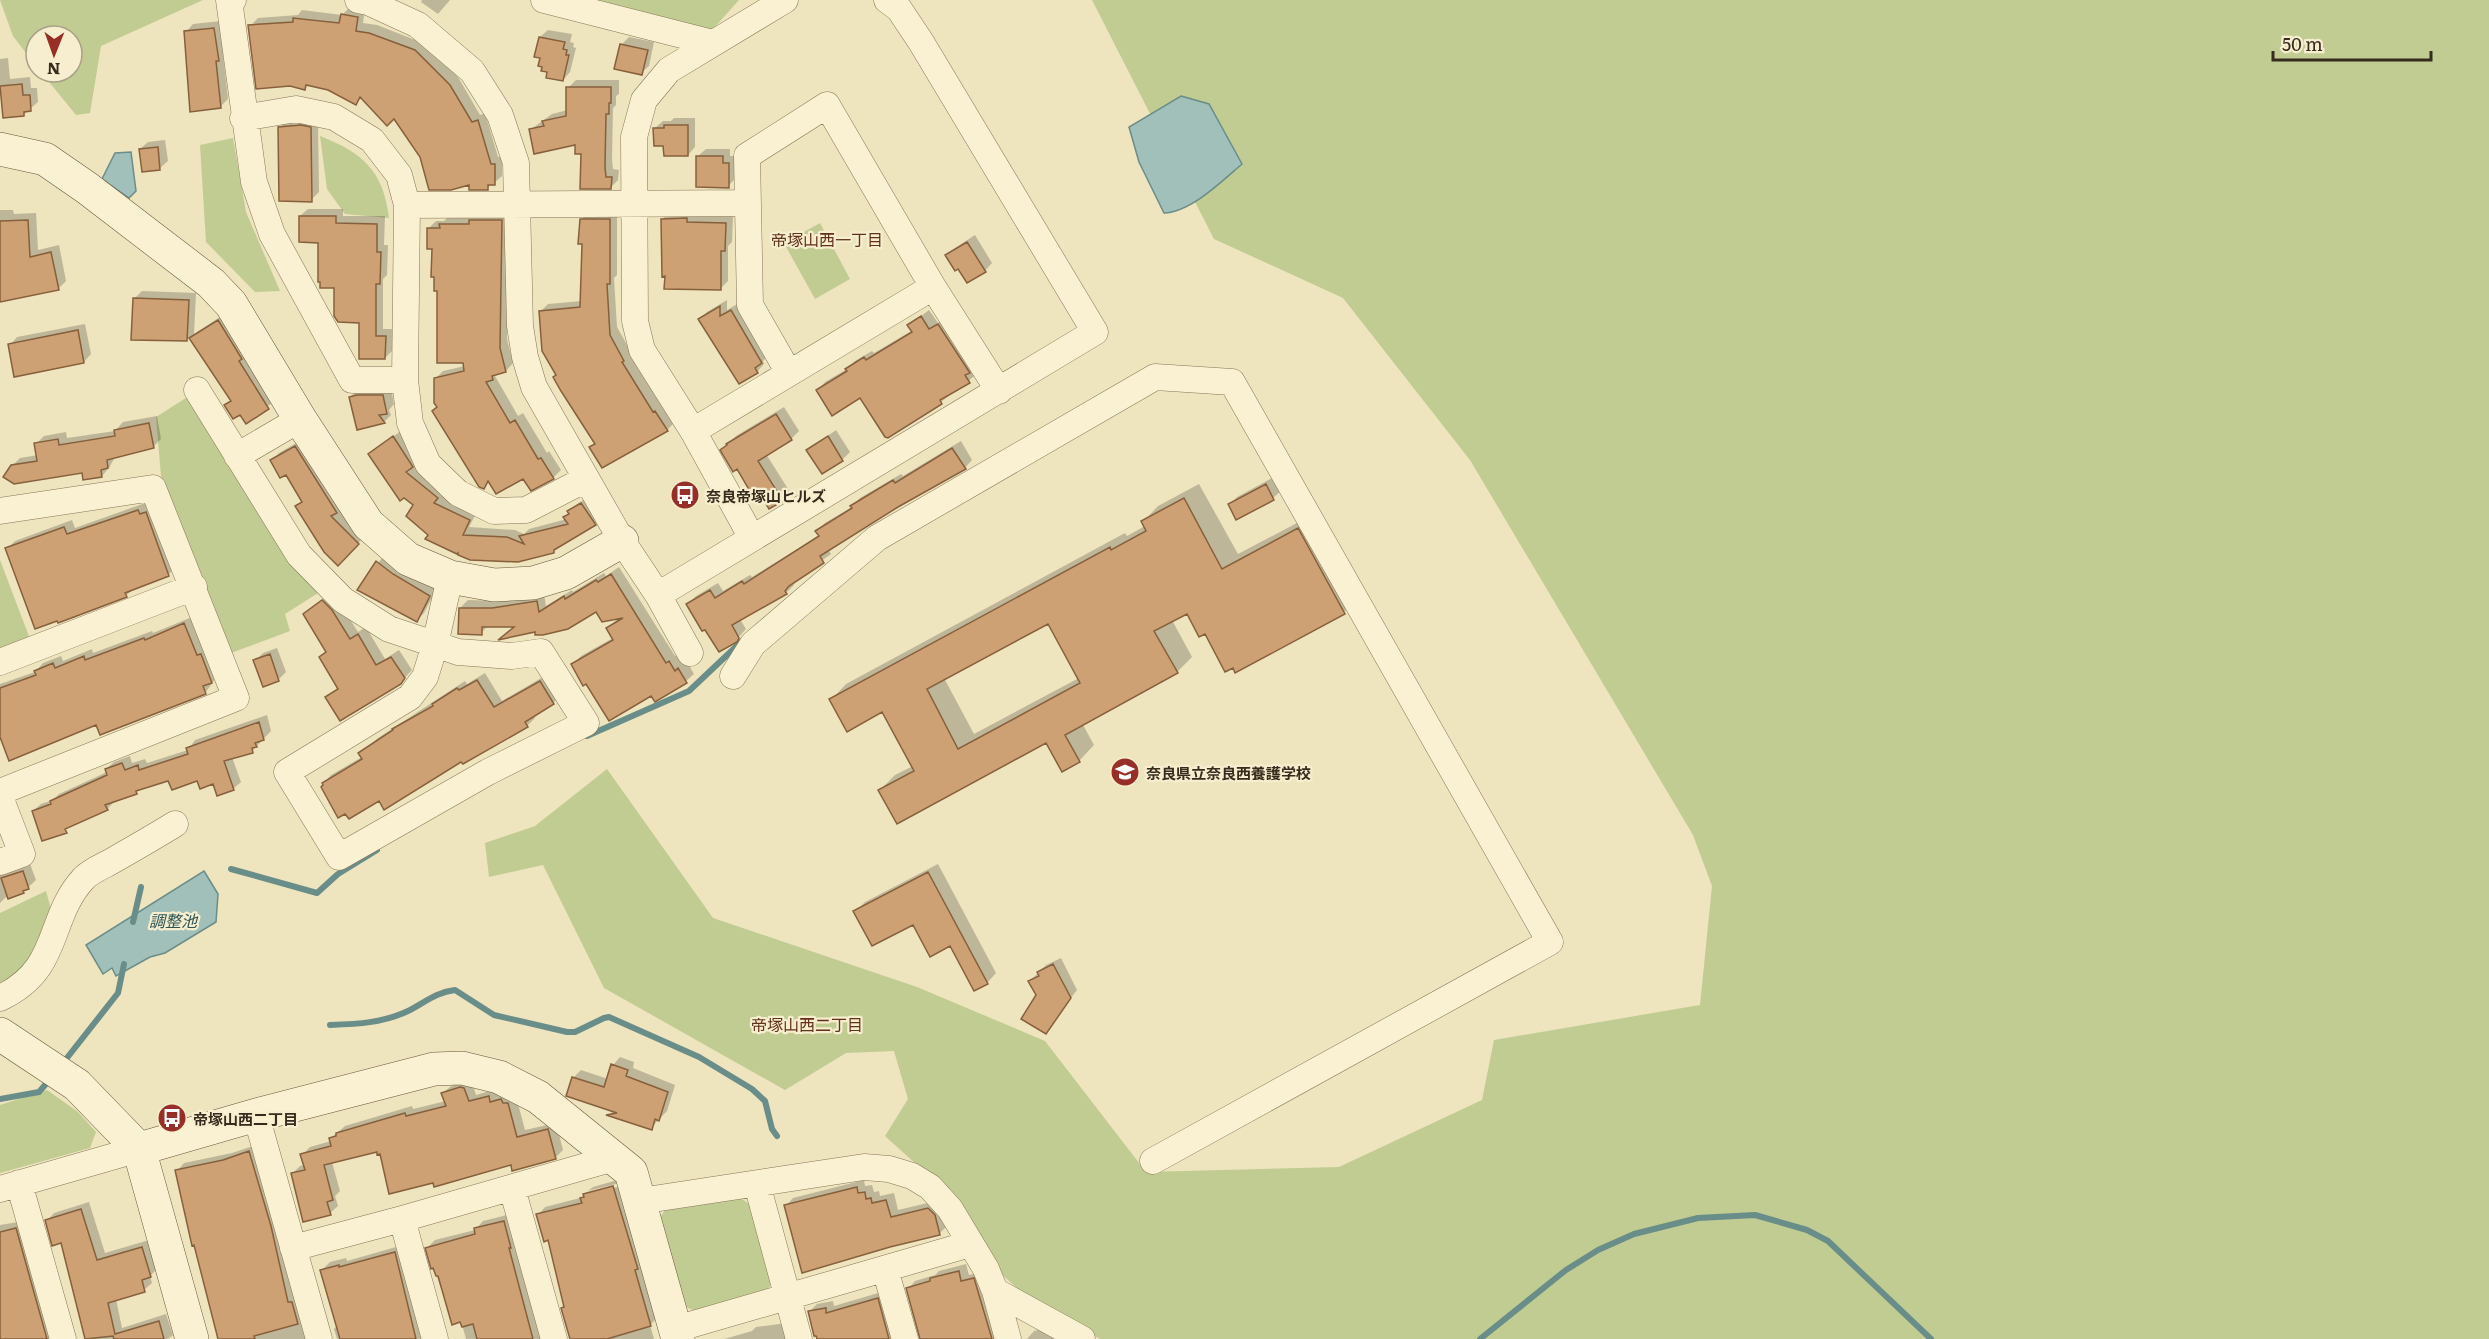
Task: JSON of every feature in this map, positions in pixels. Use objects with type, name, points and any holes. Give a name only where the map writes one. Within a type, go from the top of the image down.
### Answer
[{"type":"street","points":[[233,0],[229,0],[243,118],[254,182],[272,234],[352,380],[405,380]]},
{"type":"street","points":[[358,0],[394,6],[418,25],[472,71],[500,115],[516,163],[519,203],[520,326],[525,357],[534,387],[622,541],[658,595],[690,653]]},
{"type":"street","points":[[544,0],[713,44]]},
{"type":"street","points":[[752,538],[693,431],[642,350],[635,321],[634,137],[644,100],[669,70],[785,0]]},
{"type":"street","points":[[658,595],[1095,332],[921,42],[899,9],[887,0]]},
{"type":"street","points":[[789,373],[750,305],[747,156],[827,105],[933,287],[999,391]]},
{"type":"street","points":[[243,118],[296,109],[334,117],[372,140],[399,175],[407,205],[405,380],[410,423],[428,464],[458,493],[494,511],[526,510],[586,479]]},
{"type":"street","points":[[0,149],[45,159],[87,188],[211,283],[231,304],[300,419],[368,524],[408,559],[450,577],[494,585],[533,583],[566,573],[622,541]]},
{"type":"street","points":[[407,205],[748,203]]},
{"type":"street","points":[[693,431],[933,287]]},
{"type":"street","points":[[733,676],[753,644],[877,538],[887,532],[1155,376],[1232,382],[1550,942],[1153,1161]]},
{"type":"street","points":[[197,390],[299,555],[344,600],[389,629],[435,645],[458,652],[512,656],[541,652],[586,723],[488,772],[339,857],[287,772],[410,697],[425,677],[435,645],[450,577]]},
{"type":"street","points":[[237,456],[300,419]]},
{"type":"street","points":[[0,511],[153,488],[236,698],[0,792]]},
{"type":"street","points":[[0,663],[194,587]]},
{"type":"street","points":[[0,797],[22,854],[0,862]]},
{"type":"street","points":[[0,998],[11,993],[38,970],[52,944],[65,905],[85,877],[175,824]]},
{"type":"street","points":[[0,1034],[77,1085],[139,1149],[192,1339]]},
{"type":"street","points":[[63,1339],[9,1186],[256,1115],[434,1069],[462,1068],[499,1077],[538,1097],[631,1172],[677,1334],[787,1298],[970,1244]]},
{"type":"street","points":[[256,1115],[319,1339]]},
{"type":"street","points":[[293,1248],[614,1158]]},
{"type":"street","points":[[640,1201],[864,1167],[889,1168],[912,1176],[930,1187],[950,1209],[986,1269],[995,1291],[1008,1339]]},
{"type":"street","points":[[757,1184],[799,1339]]},
{"type":"street","points":[[512,1188],[554,1339]]},
{"type":"street","points":[[402,1219],[435,1339]]},
{"type":"street","points":[[885,1269],[905,1339]]},
{"type":"street","points":[[995,1291],[1082,1339]]},
{"type":"green space","points":[[0,0],[203,0],[101,46],[90,113],[76,115],[51,84],[84,84],[84,24],[24,24],[24,50],[13,36]]},
{"type":"green space","points":[[582,0],[739,0],[712,30]]},
{"type":"green space","points":[[1092,0],[2489,0],[2489,1339],[1100,1339],[1028,1298],[998,1271],[957,1201],[885,1136],[908,1099],[894,1051],[846,1053],[785,1090],[604,988],[543,865],[489,877],[485,843],[535,826],[607,769],[713,918],[917,987],[1045,1041],[1146,1172],[1339,1167],[1482,1100],[1494,1040],[1700,1005],[1712,886],[1693,835],[1470,460],[1343,298],[1214,239]]},
{"type":"green space","points":[[320,136],[348,149],[368,165],[382,187],[389,218],[345,214],[327,189]]},
{"type":"green space","points":[[233,138],[246,212],[280,291],[255,292],[206,242],[200,145]]},
{"type":"green space","points":[[820,223],[850,279],[815,299],[784,243]]},
{"type":"green space","points":[[189,396],[318,593],[285,614],[290,631],[231,653],[161,476],[156,417]]},
{"type":"green space","points":[[0,560],[30,639],[0,650]]},
{"type":"green space","points":[[46,891],[51,909],[28,967],[0,989],[0,913]]},
{"type":"green space","points":[[47,1090],[78,1112],[96,1132],[90,1148],[0,1173],[0,1105]]},
{"type":"green space","points":[[738,1196],[752,1206],[773,1280],[766,1293],[697,1312],[682,1305],[658,1220],[667,1207]]},
{"type":"water","points":[[1181,96],[1209,104],[1242,164],[1195,202],[1164,213],[1139,162],[1129,127]]},
{"type":"water","points":[[131,152],[136,191],[129,198],[102,179],[115,153]]},
{"type":"water","name":"調整池","points":[[204,871],[218,894],[216,922],[165,953],[150,957],[116,976],[112,968],[103,974],[86,945]]},
{"type":"building","points":[[341,14],[358,17],[356,31],[369,33],[415,50],[450,85],[472,122],[478,120],[491,164],[495,164],[495,185],[488,185],[488,190],[469,190],[469,185],[451,190],[429,190],[420,157],[394,119],[387,126],[360,97],[356,105],[328,90],[306,85],[305,90],[290,86],[256,89],[248,25],[293,22],[293,18],[339,23]]},
{"type":"building","points":[[214,28],[219,61],[216,61],[221,108],[190,112],[184,31]]},
{"type":"building","points":[[539,37],[565,42],[563,49],[567,50],[566,55],[569,55],[563,81],[546,78],[547,72],[541,71],[542,67],[538,66],[540,58],[534,57]]},
{"type":"building","points":[[620,44],[648,50],[642,75],[614,69]]},
{"type":"building","points":[[22,84],[23,95],[30,95],[31,111],[24,112],[24,116],[3,118],[0,86]]},
{"type":"building","points":[[566,87],[611,87],[609,114],[606,114],[605,167],[606,177],[612,177],[611,189],[580,189],[581,154],[575,154],[575,145],[534,154],[529,129],[544,126],[542,121],[566,116]]},
{"type":"building","points":[[301,125],[311,127],[312,202],[279,201],[278,127]]},
{"type":"building","points":[[664,125],[688,125],[688,156],[664,156],[663,146],[654,146],[653,128],[664,128]]},
{"type":"building","points":[[158,147],[160,170],[142,172],[139,149]]},
{"type":"building","points":[[696,156],[723,156],[723,163],[729,163],[729,188],[696,187]]},
{"type":"building","points":[[299,216],[336,216],[336,223],[377,224],[377,252],[381,252],[380,284],[376,284],[376,336],[386,336],[385,359],[359,359],[359,323],[338,322],[334,316],[334,288],[320,288],[318,243],[299,242]]},
{"type":"building","points":[[687,218],[687,222],[726,223],[725,251],[721,251],[721,290],[664,289],[661,219]]},
{"type":"building","points":[[580,219],[610,219],[610,284],[607,284],[610,335],[624,361],[622,362],[653,412],[655,411],[668,431],[602,468],[589,447],[595,444],[553,377],[556,375],[542,351],[539,311],[580,307],[582,244],[578,244]]},
{"type":"building","points":[[28,220],[30,257],[51,252],[59,290],[0,302],[0,221]]},
{"type":"building","points":[[469,220],[502,220],[500,348],[506,372],[492,376],[493,380],[486,382],[510,423],[515,420],[538,459],[541,458],[554,479],[531,491],[523,479],[496,494],[488,481],[484,489],[479,487],[432,411],[437,407],[434,403],[434,378],[464,371],[463,363],[437,363],[437,291],[434,291],[434,277],[431,277],[432,249],[427,249],[427,228],[440,228],[439,224],[469,224]]},
{"type":"building","points":[[967,242],[986,272],[967,283],[958,269],[955,271],[945,255]]},
{"type":"building","points":[[133,298],[189,300],[187,341],[131,340]]},
{"type":"building","points":[[720,306],[720,316],[731,310],[762,363],[755,368],[758,373],[739,384],[698,319]]},
{"type":"building","points":[[921,316],[929,329],[938,324],[970,373],[965,375],[970,383],[940,400],[942,404],[888,438],[885,437],[860,398],[832,416],[816,390],[847,371],[845,369],[864,357],[866,360],[912,332],[907,325]]},
{"type":"building","points":[[218,320],[242,359],[239,361],[269,409],[246,424],[240,415],[233,419],[224,405],[231,401],[189,338]]},
{"type":"building","points":[[78,330],[84,363],[14,377],[8,344]]},
{"type":"building","points":[[383,395],[387,414],[379,415],[385,423],[357,430],[349,397]]},
{"type":"building","points":[[776,414],[792,440],[758,461],[783,501],[769,509],[760,494],[754,498],[737,469],[733,472],[720,450],[726,444]]},
{"type":"building","points":[[149,423],[154,448],[107,460],[108,468],[101,470],[102,477],[83,480],[82,473],[14,484],[3,477],[11,465],[37,461],[34,443],[58,439],[59,445],[115,436],[114,430]]},
{"type":"building","points":[[393,436],[413,467],[406,472],[438,498],[434,503],[470,520],[463,535],[507,537],[524,544],[519,536],[568,524],[563,517],[569,514],[567,511],[581,503],[596,525],[554,550],[554,553],[518,562],[470,560],[458,555],[425,539],[428,535],[406,516],[413,505],[404,498],[400,501],[368,454]]},
{"type":"building","points":[[828,436],[843,461],[822,474],[806,450]]},
{"type":"building","points":[[295,446],[337,513],[331,516],[359,544],[338,566],[324,552],[295,506],[302,502],[286,475],[280,478],[270,460]]},
{"type":"building","points":[[952,448],[966,469],[898,507],[820,556],[824,563],[789,586],[785,591],[787,594],[732,625],[739,638],[737,642],[719,652],[705,630],[702,631],[686,604],[710,590],[715,598],[742,581],[744,584],[819,536],[815,531],[852,508],[850,506],[893,480],[895,483]]},
{"type":"building","points":[[1266,484],[1274,500],[1236,520],[1228,504]]},
{"type":"building","points":[[1184,498],[1222,569],[1298,528],[1345,614],[1235,673],[1233,668],[1225,672],[1205,634],[1199,637],[1187,614],[1154,631],[1178,673],[1065,735],[1080,762],[1062,772],[1046,743],[897,824],[878,790],[914,771],[882,712],[847,732],[829,699],[1110,547],[1111,550],[1146,531],[1141,521]],"holes":[[[1048,624],[1080,683],[958,749],[927,689]]]},
{"type":"building","points":[[138,510],[140,514],[146,512],[169,576],[125,593],[127,597],[58,623],[57,621],[35,629],[5,548],[64,527],[67,534]]},
{"type":"building","points":[[376,561],[430,596],[417,622],[357,590]]},
{"type":"building","points":[[611,574],[666,663],[669,661],[675,671],[678,668],[687,683],[655,702],[651,696],[609,721],[586,684],[583,686],[571,664],[613,640],[606,628],[623,618],[602,622],[596,612],[568,629],[543,635],[535,635],[535,632],[498,640],[514,627],[482,627],[482,635],[458,634],[459,608],[492,608],[537,601],[539,612],[564,596],[565,599],[596,580],[598,582]]},
{"type":"building","points":[[322,600],[332,610],[350,639],[358,634],[376,665],[391,657],[405,678],[401,684],[340,721],[325,697],[338,689],[319,657],[326,652],[303,614]]},
{"type":"building","points":[[184,623],[197,655],[201,654],[212,683],[203,686],[206,694],[100,735],[96,725],[9,761],[0,737],[0,688],[36,675],[34,671],[53,663],[55,668],[84,656],[85,660],[144,638],[145,640]]},
{"type":"building","points":[[270,654],[279,681],[263,687],[253,660]]},
{"type":"building","points":[[477,680],[494,707],[540,681],[554,704],[525,722],[528,727],[463,764],[461,762],[384,810],[379,801],[349,819],[345,814],[338,818],[321,787],[322,783],[362,759],[358,753],[392,729],[433,706],[432,704],[457,688],[459,690]]},
{"type":"building","points":[[259,722],[264,740],[255,743],[257,747],[252,748],[253,753],[224,761],[234,790],[217,796],[213,784],[200,789],[197,781],[172,790],[168,781],[136,791],[137,794],[105,805],[108,810],[65,829],[67,833],[42,841],[32,811],[51,804],[50,801],[107,775],[105,769],[122,763],[125,770],[138,765],[139,770],[188,754],[186,748]]},
{"type":"building","points":[[23,871],[29,889],[8,899],[1,878]]},
{"type":"building","points":[[928,872],[988,984],[974,991],[950,946],[930,957],[913,925],[872,946],[853,911]]},
{"type":"building","points":[[1053,964],[1071,998],[1046,1034],[1021,1019],[1036,995],[1028,981],[1039,976],[1037,972]]},
{"type":"building","points":[[611,1064],[628,1070],[626,1076],[668,1092],[659,1121],[655,1119],[652,1130],[606,1115],[617,1113],[566,1096],[572,1077],[604,1087]]},
{"type":"building","points":[[460,1087],[464,1088],[469,1101],[489,1096],[490,1102],[501,1099],[503,1103],[508,1103],[517,1137],[548,1129],[556,1159],[512,1171],[511,1165],[434,1187],[433,1183],[389,1194],[380,1154],[377,1155],[377,1152],[324,1165],[333,1200],[327,1202],[331,1215],[303,1222],[291,1173],[305,1170],[300,1154],[331,1146],[329,1138],[336,1136],[336,1133],[405,1113],[406,1116],[446,1106],[441,1093]]},
{"type":"building","points":[[249,1151],[271,1226],[288,1302],[292,1302],[298,1324],[254,1336],[255,1339],[218,1339],[194,1245],[192,1246],[175,1170],[223,1160]]},
{"type":"building","points":[[613,1186],[638,1269],[635,1270],[651,1326],[607,1339],[570,1339],[561,1308],[564,1307],[548,1240],[544,1242],[536,1214],[582,1203],[580,1198],[584,1197],[583,1194]]},
{"type":"building","points":[[857,1187],[858,1193],[865,1192],[866,1199],[871,1198],[872,1203],[886,1200],[891,1217],[928,1208],[935,1215],[940,1235],[802,1273],[784,1205]]},
{"type":"building","points":[[81,1209],[97,1260],[142,1247],[151,1277],[142,1280],[145,1292],[108,1303],[115,1334],[159,1321],[164,1339],[114,1339],[113,1336],[85,1339],[61,1243],[52,1246],[45,1220]]},
{"type":"building","points":[[504,1221],[533,1339],[477,1339],[473,1324],[462,1327],[460,1322],[452,1325],[438,1276],[433,1268],[431,1269],[425,1248],[475,1234],[474,1228]]},
{"type":"building","points":[[16,1228],[47,1339],[0,1339],[0,1232]]},
{"type":"building","points":[[395,1252],[416,1339],[340,1339],[320,1270]]},
{"type":"building","points":[[959,1271],[961,1281],[974,1278],[992,1339],[920,1339],[906,1288],[930,1281],[930,1278]]},
{"type":"building","points":[[878,1298],[889,1339],[817,1339],[814,1336],[808,1311],[826,1308],[826,1313]]},
{"type":"waterway","points":[[587,736],[689,691],[742,641]]},
{"type":"waterway","points":[[231,869],[317,893],[338,874],[377,850]]},
{"type":"waterway","points":[[133,922],[141,887]]},
{"type":"waterway","points":[[63,1063],[118,993],[124,964]]},
{"type":"waterway","points":[[330,1025],[389,1018],[408,1011],[436,995],[455,990],[494,1015],[567,1032],[575,1032],[609,1017],[699,1057],[752,1089],[765,1101],[772,1129],[777,1136]]},
{"type":"waterway","points":[[0,1099],[39,1092],[51,1078]]},
{"type":"waterway","points":[[1480,1339],[1566,1270],[1598,1250],[1634,1234],[1698,1218],[1755,1215],[1807,1230],[1828,1241],[1931,1339]]},
{"type":"place","name":"奈良帝塚山ヒルズ","points":[[685,495]]},
{"type":"place","name":"奈良県立奈良西養護学校","points":[[1125,772]]},
{"type":"place","name":"帝塚山西二丁目","points":[[172,1118]]},
{"type":"district","name":"帝塚山西一丁目","points":[[827,239]]},
{"type":"district","name":"帝塚山西二丁目","points":[[807,1024]]}]
